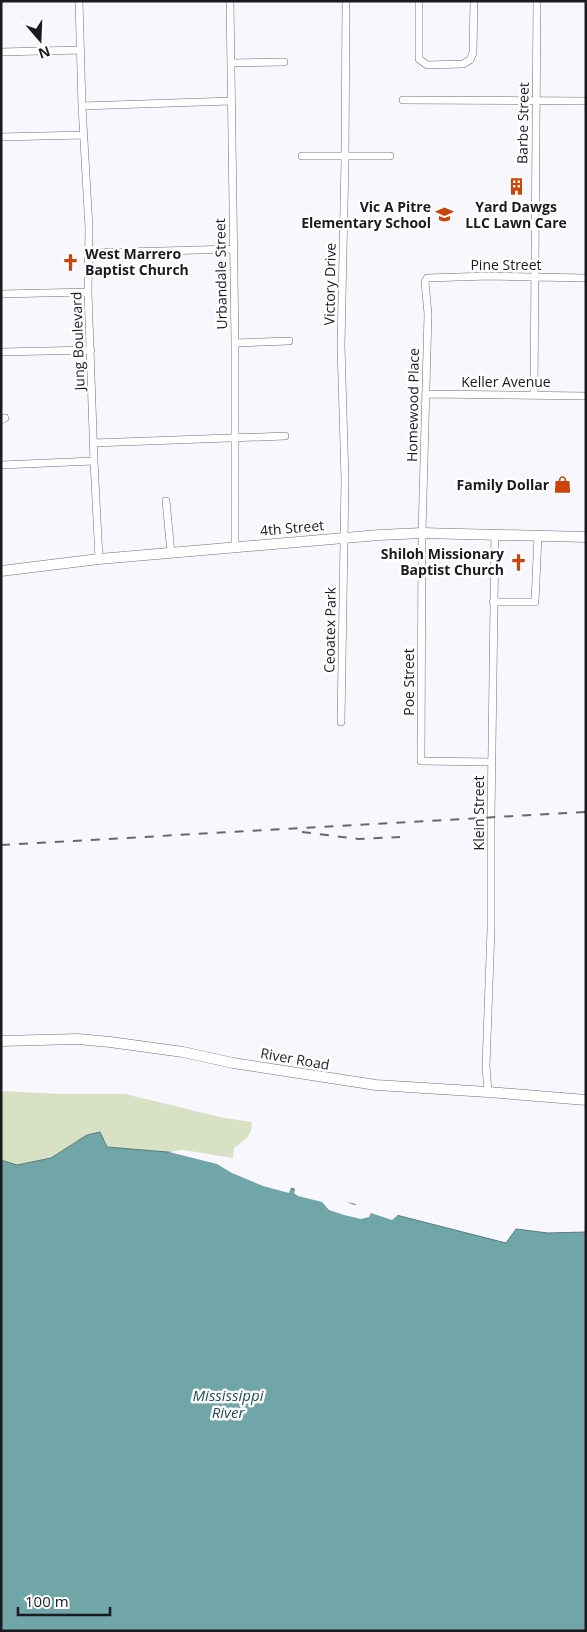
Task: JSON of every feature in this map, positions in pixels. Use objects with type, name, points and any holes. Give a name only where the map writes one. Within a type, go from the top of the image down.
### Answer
[{"type":"main road","name":"4th Street","points":[[1,571],[99,559],[422,533],[586,537]]},
{"type":"main road","name":"River Road","points":[[1,1041],[78,1039],[110,1042],[183,1052],[233,1063],[359,1083],[586,1100]]},
{"type":"street","name":"Jung Boulevard","points":[[79,1],[89,253],[88,292],[93,443],[99,559]]},
{"type":"street","name":"Urbandale Street","points":[[230,1],[235,342],[235,547]]},
{"type":"street","name":"Victory Drive","points":[[344,538],[345,480],[341,345],[346,1]]},
{"type":"street","points":[[419,1],[419,59],[427,65],[463,64],[470,60],[473,53],[474,1]]},
{"type":"street","name":"Barbe Street","points":[[534,394],[537,1]]},
{"type":"street","points":[[1,52],[81,50]]},
{"type":"street","points":[[231,63],[284,62]]},
{"type":"street","points":[[403,100],[586,101]]},
{"type":"street","points":[[82,106],[231,101]]},
{"type":"street","points":[[1,138],[84,135]]},
{"type":"street","points":[[302,156],[390,156]]},
{"type":"street","points":[[89,253],[234,249]]},
{"type":"street","name":"Pine Street","points":[[427,278],[489,276],[586,278]]},
{"type":"street","name":"Homewood Place","points":[[422,533],[428,314],[427,278]]},
{"type":"street","points":[[1,294],[88,292]]},
{"type":"street","points":[[235,342],[289,341]]},
{"type":"street","points":[[1,352],[91,350]]},
{"type":"street","name":"Keller Avenue","points":[[426,394],[586,396]]},
{"type":"street","points":[[93,443],[235,436],[285,436]]},
{"type":"street","points":[[1,465],[94,461]]},
{"type":"street","points":[[166,502],[171,553]]},
{"type":"street","name":"Poe Street","points":[[422,533],[421,760],[492,762]]},
{"type":"street","name":"Klein Street","points":[[488,1092],[486,1066],[491,929],[495,534]]},
{"type":"street","points":[[493,602],[535,602],[538,535]]},
{"type":"street","name":"Ceoatex Park","points":[[341,722],[344,538]]},
{"type":"green space","points":[[1,1091],[61,1094],[125,1094],[224,1118],[252,1122],[252,1127],[247,1137],[234,1148],[233,1158],[182,1150],[60,1173],[1,1165]]},
{"type":"water","name":"Mississippi River","points":[[100,1132],[107,1147],[204,1155],[255,1179],[506,1243],[516,1229],[548,1233],[586,1232],[586,1631],[1,1631],[1,1160],[17,1165],[51,1158],[87,1135]]},
{"type":"pier","points":[[181,1150],[210,1154],[236,1165],[256,1177],[292,1185],[289,1193],[263,1186],[232,1173],[217,1164],[169,1152]]},
{"type":"pier","points":[[296,1186],[336,1197],[354,1205],[361,1203],[399,1214],[392,1220],[371,1213],[369,1217],[361,1219],[344,1215],[329,1210],[322,1202],[298,1196],[294,1193]]},
{"type":"railway","points":[[1,845],[586,812]]},
{"type":"railway","points":[[302,832],[359,839],[400,837]]},
{"type":"place","name":"Yard Dawgs LLC Lawn Care","points":[[516,187]]},
{"type":"place","name":"Vic A Pitre Elementary School","points":[[445,215]]},
{"type":"place","name":"West Marrero Baptist Church","points":[[71,262]]},
{"type":"place","name":"Family Dollar","points":[[563,485]]},
{"type":"place","name":"Shiloh Missionary Baptist Church","points":[[518,562]]}]
